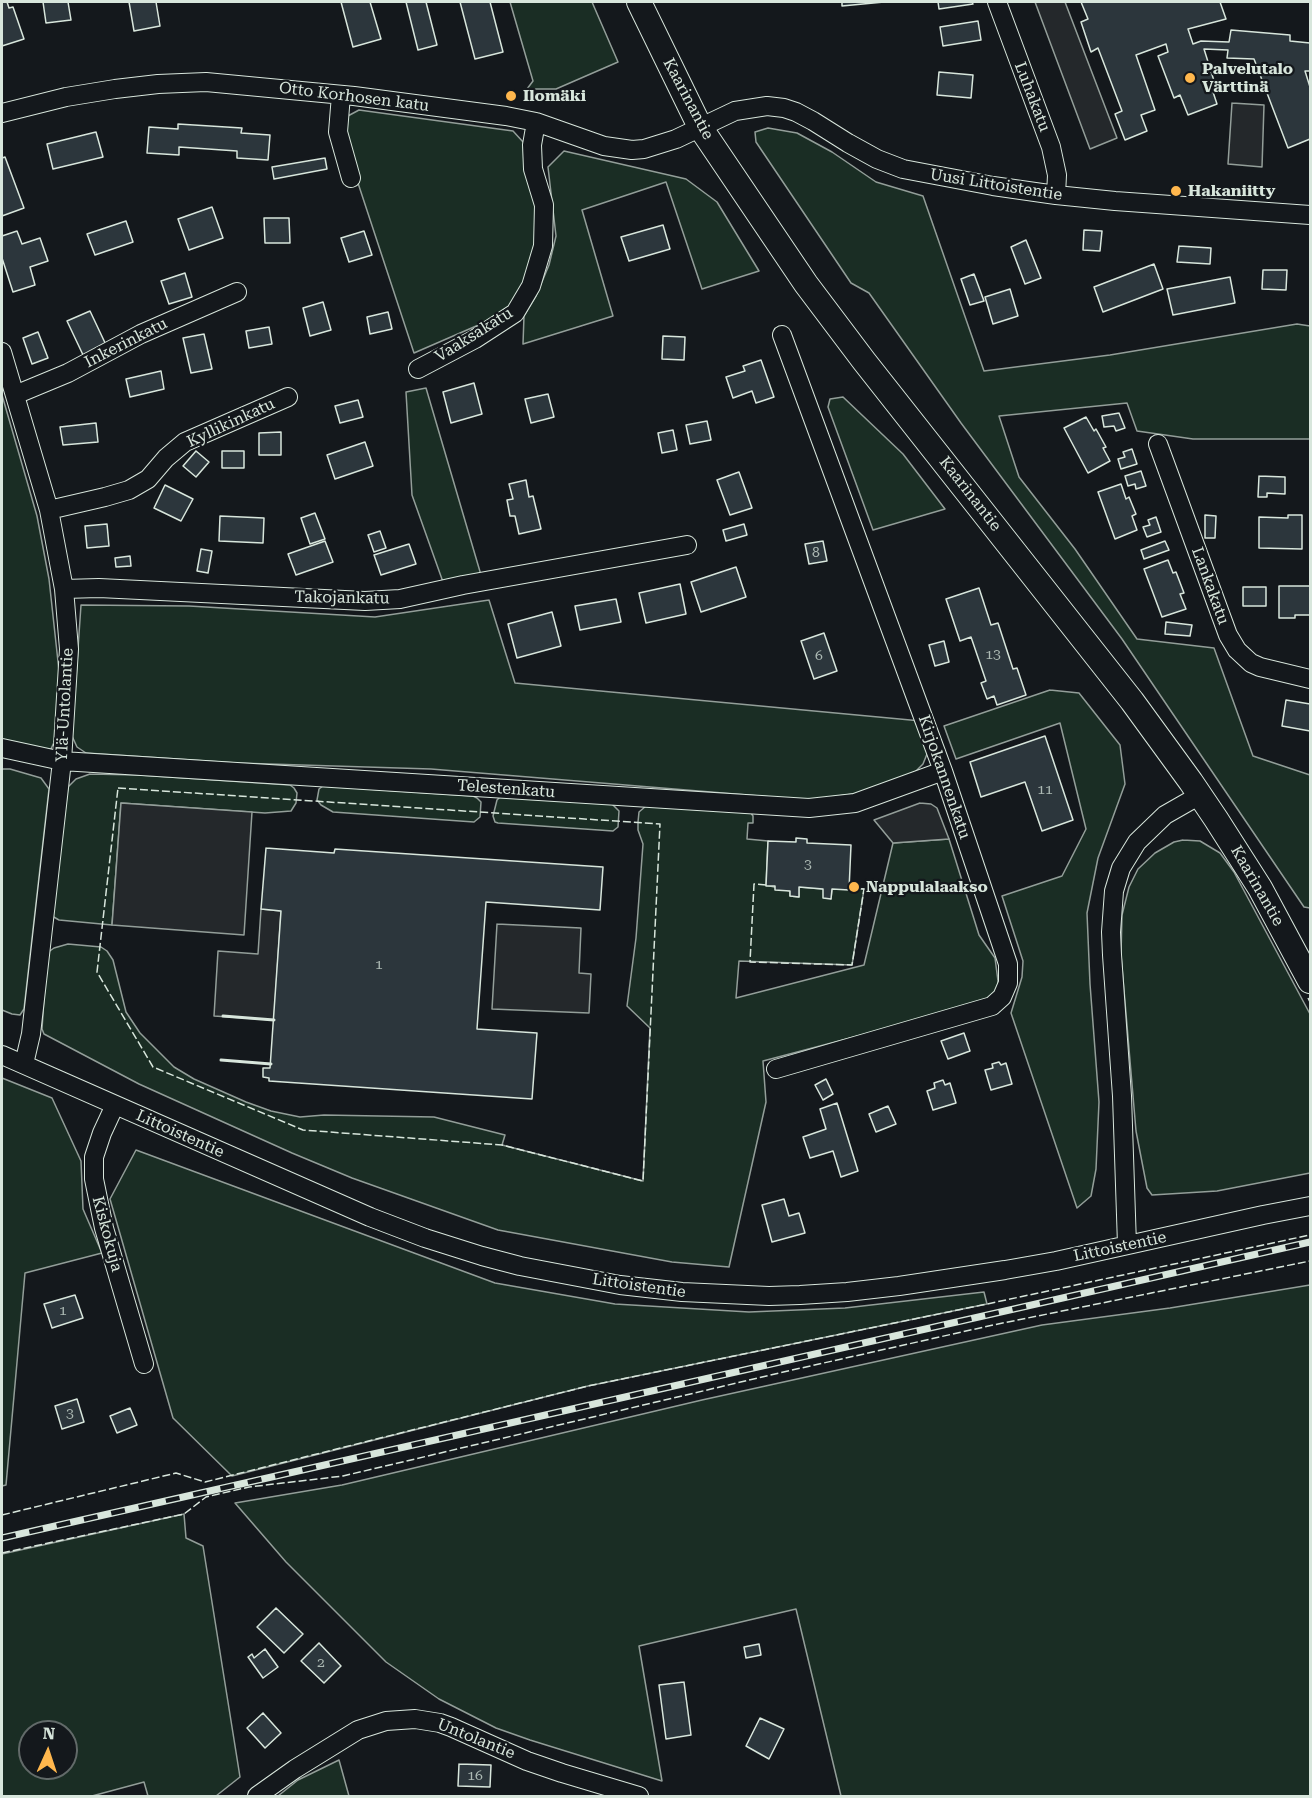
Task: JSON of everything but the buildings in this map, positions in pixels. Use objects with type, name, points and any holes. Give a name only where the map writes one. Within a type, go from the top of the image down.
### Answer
[{"type":"main road","name":"Kaarinantie","points":[[639,2],[700,127],[806,284],[864,361],[1112,674],[1200,795],[1260,888],[1311,981]]},
{"type":"street","name":"Luhakatu","points":[[997,2],[1051,147],[1057,176],[1056,195]]},
{"type":"street","name":"Otto Korhosen katu","points":[[2,113],[66,97],[115,89],[206,82],[341,95],[506,116],[536,122],[604,146],[632,150],[662,144],[700,127]]},
{"type":"street","points":[[341,95],[338,132],[351,178]]},
{"type":"street","name":"Uusi Littoistentie","points":[[700,127],[747,108],[767,106],[783,108],[813,121],[877,159],[903,169],[1056,195],[1311,215]]},
{"type":"street","name":"Vaaksakatu","points":[[418,369],[475,339],[515,313],[531,286],[543,246],[544,205],[533,169],[532,145],[536,122]]},
{"type":"street","name":"Inkerinkatu","points":[[15,395],[68,373],[141,334],[237,292]]},
{"type":"street","name":"Kirjokannenkatu","points":[[776,1069],[992,1006],[1002,997],[1008,984],[1008,964],[943,771],[782,335]]},
{"type":"street","name":"Ylä-Untolantie","points":[[2,352],[49,510],[64,589],[69,649],[62,761],[31,1034],[24,1064]]},
{"type":"street","name":"Kyllikinkatu","points":[[49,510],[129,490],[148,479],[166,458],[185,442],[288,397]]},
{"type":"street","name":"Lankakatu","points":[[1158,444],[1228,634],[1237,651],[1251,663],[1260,667],[1311,679]]},
{"type":"street","name":"Takojankatu","points":[[64,589],[111,589],[365,601],[400,599],[463,585],[687,545]]},
{"type":"street","name":"Telestenkatu","points":[[2,748],[62,761],[809,808],[855,803],[943,771]]},
{"type":"street","points":[[1127,1245],[1122,1096],[1111,932],[1114,891],[1121,868],[1137,842],[1166,815],[1200,795]]},
{"type":"street","name":"Littoistentie","points":[[2,1055],[370,1217],[425,1238],[520,1266],[620,1285],[733,1295],[847,1292],[1005,1270],[1311,1206]]},
{"type":"street","name":"Kiskokuja","points":[[115,1105],[94,1157],[93,1179],[104,1228],[144,1364]]},
{"type":"street","name":"Untolantie","points":[[257,1797],[358,1730],[400,1719],[440,1723],[527,1761],[639,1797]]},
{"type":"green space","points":[[510,2],[592,2],[618,62],[556,89],[527,89],[533,81]]},
{"type":"green space","points":[[359,110],[513,131],[524,143],[535,199],[535,250],[525,284],[511,306],[490,320],[414,353],[356,177],[342,127],[346,117]]},
{"type":"green space","points":[[768,128],[797,133],[832,152],[876,182],[923,196],[984,371],[1110,355],[1297,324],[1310,326],[1310,439],[1193,439],[1137,431],[1127,403],[999,416],[1019,477],[1075,549],[1137,639],[1214,648],[1253,756],[1310,775],[1310,908],[1304,907],[1122,639],[961,423],[869,293],[851,283],[756,142],[755,132]]},
{"type":"green space","points":[[564,151],[686,179],[717,202],[759,271],[702,289],[666,182],[582,210],[613,316],[523,344],[524,316],[536,296],[549,265],[556,236],[548,167]]},
{"type":"green space","points":[[426,388],[481,575],[443,582],[412,495],[406,392]]},
{"type":"green space","points":[[2,395],[37,516],[49,579],[60,680],[57,736],[50,751],[2,743]]},
{"type":"green space","points":[[843,397],[903,454],[945,509],[873,530],[828,407],[830,399]]},
{"type":"green space","points":[[489,600],[515,683],[921,721],[928,742],[927,754],[923,764],[913,774],[868,792],[808,800],[431,769],[237,763],[86,753],[77,747],[72,736],[81,605],[189,606],[375,617]]},
{"type":"green space","points":[[1050,690],[1079,693],[1120,745],[1125,784],[1098,858],[1087,913],[1099,1102],[1096,1169],[1091,1196],[1077,1208],[1011,1013],[1022,977],[1023,961],[1002,896],[1062,876],[1086,829],[1060,723],[956,759],[944,726]]},
{"type":"green space","points":[[2,769],[41,778],[49,789],[24,1009],[20,1015],[2,1010]]},
{"type":"green space","points":[[90,774],[290,785],[297,793],[296,803],[291,811],[265,813],[121,803],[112,925],[59,920],[52,916],[68,787],[76,779]]},
{"type":"green space","points":[[323,786],[473,796],[481,802],[480,817],[474,822],[333,812],[317,800],[319,789]]},
{"type":"green space","points":[[500,797],[612,804],[619,811],[618,827],[613,831],[498,823],[495,822],[493,816]]},
{"type":"green space","points":[[646,806],[751,813],[753,823],[748,823],[747,839],[768,841],[766,885],[790,891],[790,896],[799,897],[799,887],[823,889],[831,899],[832,889],[864,889],[852,965],[739,961],[736,998],[864,965],[893,843],[949,839],[979,935],[995,958],[998,993],[987,1002],[763,1061],[766,1102],[729,1267],[672,1262],[498,1230],[352,1178],[292,1153],[139,1084],[44,1034],[42,1029],[47,953],[54,948],[68,944],[101,947],[113,960],[126,1012],[140,1033],[174,1067],[194,1079],[246,1102],[271,1111],[300,1117],[324,1115],[434,1117],[505,1135],[502,1145],[643,1181],[650,1028],[627,1006],[636,938],[643,844],[638,822],[639,812]]},
{"type":"green space","points":[[1200,841],[1220,853],[1234,872],[1310,1014],[1310,1173],[1217,1191],[1152,1195],[1147,1188],[1136,1131],[1121,955],[1122,915],[1129,887],[1138,869],[1155,853],[1174,842]]},
{"type":"green space","points":[[2,1078],[52,1098],[81,1161],[83,1209],[102,1253],[25,1273],[6,1485],[2,1486]]},
{"type":"green space","points":[[136,1150],[495,1283],[615,1304],[749,1312],[845,1308],[984,1292],[987,1304],[588,1386],[232,1476],[173,1418],[110,1199]]},
{"type":"green space","points":[[1310,1285],[1310,1796],[841,1796],[796,1609],[639,1646],[662,1781],[496,1728],[439,1699],[386,1662],[286,1562],[235,1503],[342,1485],[702,1400],[1042,1325],[1170,1308]]},
{"type":"green space","points":[[184,1514],[186,1538],[203,1546],[240,1777],[216,1796],[148,1796],[144,1782],[92,1796],[2,1796],[2,1554]]},
{"type":"green space","points":[[339,1760],[349,1796],[278,1796],[298,1780]]},
{"type":"shaded area","points":[[1035,2],[1065,2],[1117,138],[1090,149]]},
{"type":"shaded area","points":[[1232,103],[1264,105],[1262,167],[1228,164]]},
{"type":"shaded area","points":[[121,803],[252,812],[244,935],[112,925]]},
{"type":"shaded area","points":[[920,803],[931,804],[937,808],[949,839],[893,843],[874,820]]},
{"type":"shaded area","points":[[261,909],[281,911],[274,1020],[214,1016],[218,951],[258,954]]},
{"type":"shaded area","points":[[497,924],[581,928],[579,973],[591,974],[589,1013],[492,1009]]},
{"type":"railway","points":[[2,1538],[1310,1242]]},
{"type":"fence","points":[[118,788],[660,824],[643,1181],[502,1145],[303,1130],[153,1067],[97,972],[118,788]]},
{"type":"fence","points":[[766,885],[754,884],[750,962],[852,965],[864,889],[849,888]]},
{"type":"fence","points":[[1308,998],[1310,1002]]},
{"type":"fence","points":[[2,1515],[176,1473],[205,1482],[588,1386],[1310,1235]]},
{"type":"fence","points":[[2,1553],[184,1514],[206,1497],[249,1487],[343,1476],[993,1325],[1310,1261]]},
{"type":"wall","points":[[223,1016],[274,1020]]},
{"type":"wall","points":[[221,1060],[271,1064]]},
{"type":"place","name":"Palvelutalo Värttinä","points":[[1190,78]]},
{"type":"place","name":"Ilomäki","points":[[511,96]]},
{"type":"place","name":"Hakaniitty","points":[[1176,191]]},
{"type":"place","name":"Nappulalaakso","points":[[854,887]]}]
